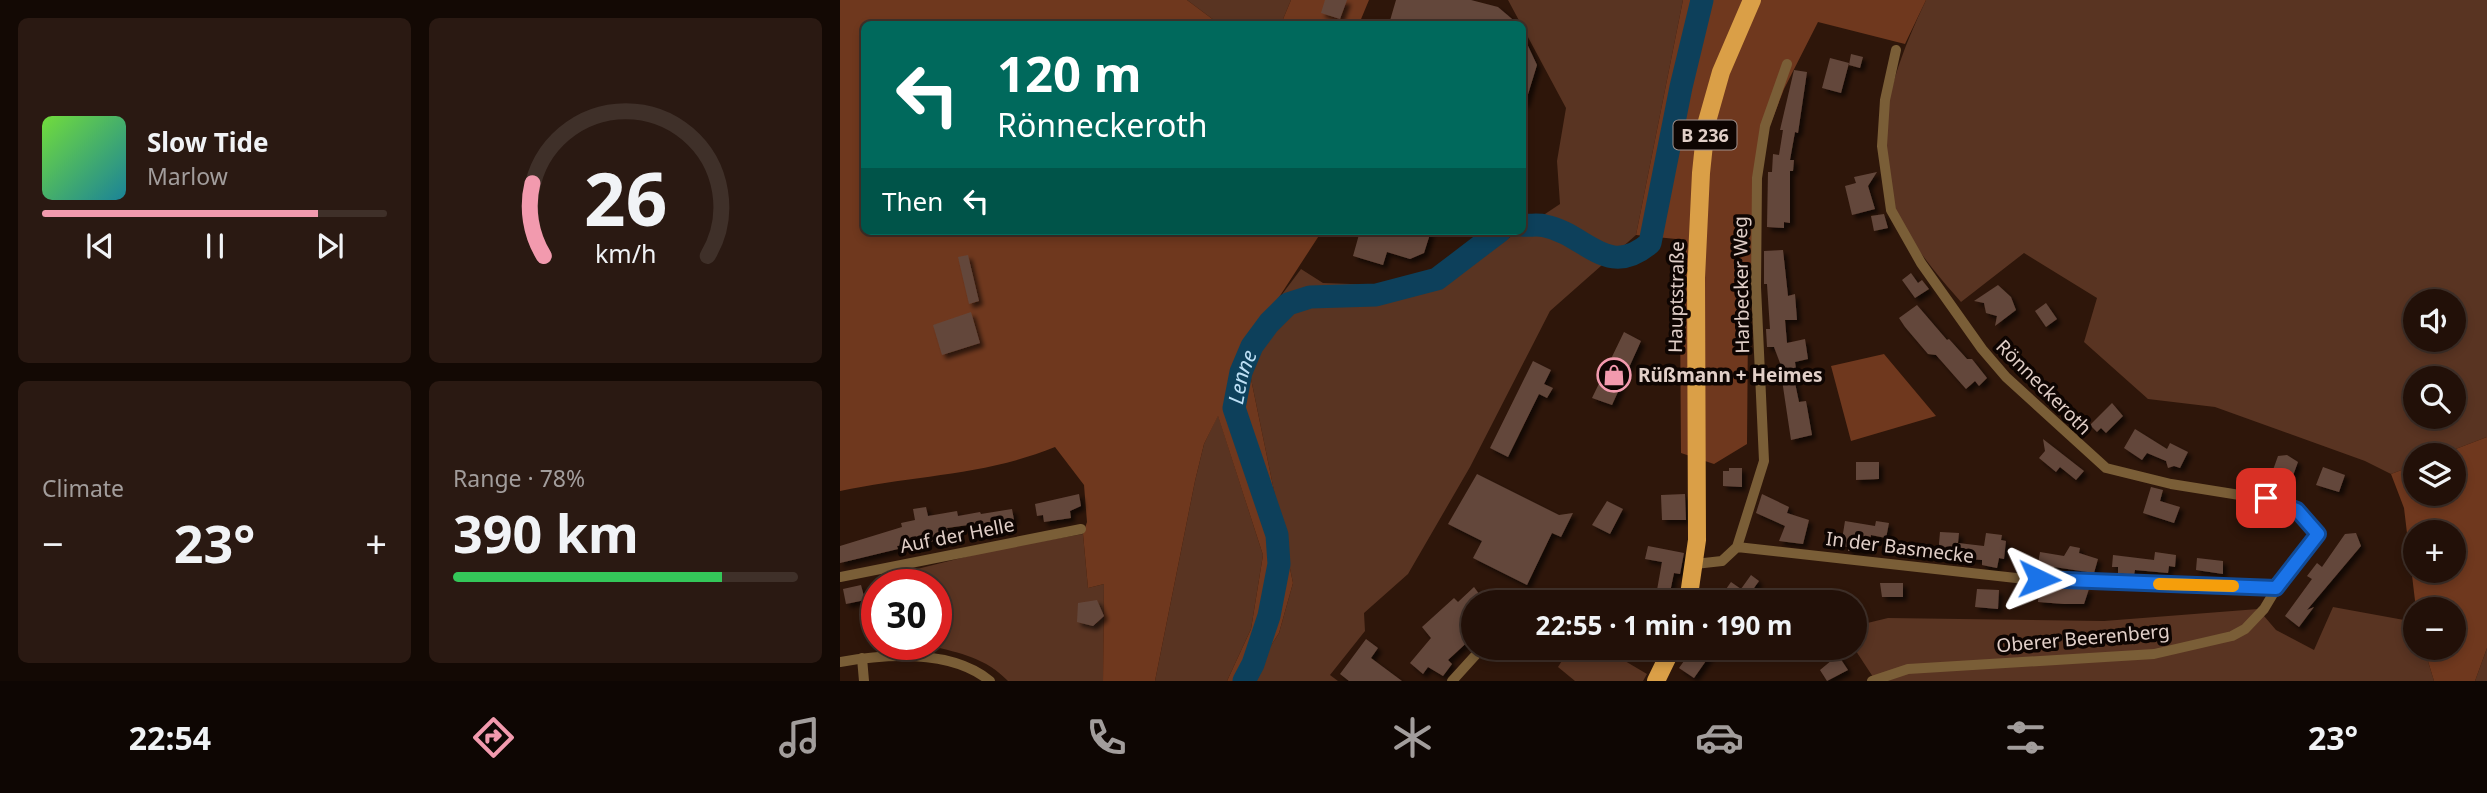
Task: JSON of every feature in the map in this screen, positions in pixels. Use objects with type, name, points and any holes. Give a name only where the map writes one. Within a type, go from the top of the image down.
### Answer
[{"type":"main road","name":"Hauptstraße","points":[[1690,590],[1695,564],[1696,278],[1706,125],[1721,72],[1752,0]]},
{"type":"main road","points":[[1656,681],[1666,660]]},
{"type":"street","name":"Rönneckeroth","points":[[1896,50],[1882,122],[1887,196],[1907,241],[1982,349],[2006,377],[2106,468],[2171,484],[2266,498],[2297,510],[2318,534],[2276,588]]},
{"type":"street","name":"Harbecker Weg","points":[[1737,547],[1764,457],[1756,287],[1759,154],[1769,111],[1787,64]]},
{"type":"street","name":"Auf der Helle","points":[[840,577],[1081,529]]},
{"type":"street","points":[[1695,564],[1722,561],[1737,547]]},
{"type":"street","name":"In der Basmecke","points":[[1737,547],[2016,578],[2276,588]]},
{"type":"street","name":"Oberer Beerenberg","points":[[1872,681],[1908,669],[2154,654],[2232,636],[2253,622],[2276,588]]},
{"type":"street","points":[[840,662],[861,658]]},
{"type":"street","points":[[862,660],[864,681]]},
{"type":"street","points":[[935,660],[969,669],[990,681]]},
{"type":"street","points":[[1452,681],[1471,660]]},
{"type":"shaded area","points":[[840,0],[1187,0],[1215,21],[861,21],[861,235],[1319,235],[1274,305],[1250,374],[1293,583],[1279,633],[1248,681],[1227,681],[1251,629],[1263,555],[1218,416],[1204,444],[1195,481],[1155,681],[1103,681],[1104,584],[1088,588],[1083,534],[1087,522],[1084,485],[1055,447],[1002,464],[840,491]]},
{"type":"shaded area","points":[[1187,0],[1291,0],[1282,21],[1215,21]]},
{"type":"shaded area","points":[[1291,0],[1369,0],[1360,21],[1282,21]]},
{"type":"shaded area","points":[[1508,0],[1683,0],[1636,235],[1550,311],[1470,467],[1408,574],[1364,613],[1365,631],[1330,675],[1338,681],[1248,681],[1279,633],[1293,583],[1250,374],[1274,305],[1301,269],[1323,283],[1435,287],[1513,235],[1526,235],[1526,227],[1560,204],[1557,161],[1566,108],[1526,34],[1526,21],[1519,21]]},
{"type":"shaded area","points":[[1683,0],[1926,0],[1905,44],[1818,22],[1784,89],[1759,154],[1748,325],[1747,444],[1714,464],[1681,453],[1680,308],[1686,240],[1636,235]]},
{"type":"shaded area","points":[[1926,0],[2487,0],[2487,437],[2466,445],[2403,443],[2403,470],[2391,474],[2365,461],[2215,407],[2148,399],[2084,342],[2097,298],[2024,253],[1961,302],[1920,252],[1901,223],[1889,196],[1884,171],[1885,120],[1897,70]]},
{"type":"shaded area","points":[[1884,354],[1936,416],[1851,441],[1831,366]]},
{"type":"shaded area","points":[[1218,415],[1263,555],[1251,629],[1227,681],[1155,681],[1195,481],[1204,444]]},
{"type":"shaded area","points":[[2487,437],[2487,648],[2475,681],[2434,681],[2428,660],[2466,660],[2466,597],[2415,597],[2413,583],[2466,583],[2466,520],[2405,520],[2403,506],[2466,506],[2466,445]]},
{"type":"shaded area","points":[[2403,470],[2403,505],[2391,474]]},
{"type":"shaded area","points":[[1083,534],[1088,588],[1104,584],[1103,681],[1008,681],[982,662],[952,651],[952,569],[917,569],[997,549]]},
{"type":"shaded area","points":[[2333,607],[2403,620],[2403,660],[2428,660],[2434,681],[1870,681],[1873,677],[1862,660],[1867,660],[1867,623],[1888,618],[2104,621],[2258,609],[2276,630],[2314,650]]},
{"type":"shaded area","points":[[2487,648],[2487,681],[2475,681]]},
{"type":"shaded area","points":[[1562,660],[1623,660],[1647,674],[1643,681],[1575,681],[1558,667]]},
{"type":"building","points":[[1325,0],[1347,0],[1340,19],[1321,13]]},
{"type":"building","points":[[1396,0],[1471,0],[1498,7],[1514,21],[1390,21]]},
{"type":"building","points":[[1526,42],[1537,65],[1526,101]]},
{"type":"building","points":[[1851,54],[1863,57],[1860,68],[1849,65]]},
{"type":"building","points":[[1830,58],[1849,63],[1841,93],[1822,88]]},
{"type":"building","points":[[1794,70],[1807,72],[1798,133],[1795,132],[1790,160],[1794,160],[1793,171],[1790,171],[1790,223],[1784,222],[1784,228],[1767,227],[1768,172],[1772,172],[1773,154],[1779,155],[1783,130],[1780,130]]},
{"type":"building","points":[[1877,172],[1868,186],[1875,209],[1852,215],[1845,186],[1856,183],[1854,177]]},
{"type":"building","points":[[1884,214],[1888,228],[1874,231],[1871,216]]},
{"type":"building","points":[[1359,235],[1430,235],[1424,253],[1410,259],[1387,252],[1383,265],[1353,256]]},
{"type":"building","points":[[1783,250],[1788,296],[1795,294],[1797,320],[1785,320],[1787,343],[1805,339],[1808,359],[1795,362],[1796,369],[1783,371],[1774,347],[1767,347],[1766,329],[1770,329],[1767,284],[1764,284],[1764,251]]},
{"type":"building","points":[[968,255],[979,301],[969,304],[958,257]]},
{"type":"building","points":[[1911,273],[1918,283],[1922,280],[1929,289],[1915,298],[1902,280]]},
{"type":"building","points":[[1998,285],[2011,297],[2016,310],[1995,326],[1997,316],[1986,313],[1984,303],[1974,301]]},
{"type":"building","points":[[2046,303],[2057,319],[2046,327],[2035,311]]},
{"type":"building","points":[[1917,305],[1947,340],[1949,339],[1967,359],[1972,359],[1987,378],[1979,386],[1975,381],[1966,389],[1936,355],[1928,354],[1905,327],[1899,318]]},
{"type":"building","points":[[971,312],[980,343],[942,355],[933,325]]},
{"type":"building","name":"Rüßmann + Heimes","points":[[1624,332],[1641,341],[1612,405],[1592,398]]},
{"type":"building","points":[[1533,361],[1551,370],[1544,384],[1553,388],[1547,398],[1539,394],[1508,457],[1490,448]]},
{"type":"building","points":[[1794,378],[1799,402],[1806,401],[1812,435],[1791,440],[1782,380]]},
{"type":"building","points":[[2112,403],[2123,416],[2106,433],[2101,428],[2097,432],[2090,425]]},
{"type":"building","points":[[2075,415],[2083,423],[2076,430],[2068,423]]},
{"type":"building","points":[[2135,429],[2167,449],[2170,443],[2188,452],[2180,468],[2168,468],[2166,461],[2147,453],[2142,460],[2124,448]]},
{"type":"building","points":[[2043,439],[2084,471],[2076,480],[2060,467],[2056,472],[2039,458],[2045,451]]},
{"type":"building","points":[[2287,455],[2298,462],[2291,481],[2275,475],[2273,470],[2278,456]]},
{"type":"building","points":[[1856,462],[1879,462],[1879,479],[1856,480]]},
{"type":"building","points":[[2323,467],[2345,475],[2339,492],[2316,485]]},
{"type":"building","points":[[1729,468],[1742,468],[1742,487],[1723,486],[1723,471],[1729,471]]},
{"type":"building","points":[[1477,474],[1559,515],[1573,513],[1561,537],[1552,533],[1527,585],[1473,558],[1482,541],[1448,524]]},
{"type":"building","points":[[2151,487],[2163,490],[2160,501],[2180,507],[2174,523],[2143,513]]},
{"type":"building","points":[[1079,494],[1081,506],[1070,511],[1071,518],[1044,522],[1043,515],[1037,516],[1035,504]]},
{"type":"building","points":[[1685,494],[1686,520],[1662,520],[1661,495]]},
{"type":"building","points":[[1762,494],[1789,507],[1787,513],[1809,520],[1803,544],[1779,541],[1785,526],[1756,513]]},
{"type":"building","points":[[1607,501],[1623,509],[1610,534],[1592,525]]},
{"type":"building","points":[[926,507],[928,516],[957,511],[958,516],[1012,509],[1014,520],[1008,521],[1010,528],[983,533],[981,526],[975,527],[975,524],[947,528],[949,539],[897,546],[898,549],[840,563],[840,546],[902,527],[901,523],[915,520],[913,509]]},
{"type":"building","points":[[1845,521],[1875,526],[1876,521],[1889,523],[1886,538],[1871,535],[1868,551],[1848,551],[1848,547],[1841,546]]},
{"type":"building","points":[[1940,532],[1959,533],[1958,543],[1984,546],[1986,533],[2002,535],[2001,540],[2006,541],[2004,559],[1999,558],[1997,568],[1982,565],[1982,560],[1938,556]]},
{"type":"building","points":[[2356,533],[2361,546],[2307,610],[2314,607],[2299,627],[2285,616],[2312,579],[2307,576],[2317,563],[2322,567],[2345,534]]},
{"type":"building","points":[[1648,546],[1684,553],[1680,574],[1674,573],[1670,590],[1657,590],[1662,562],[1645,559]]},
{"type":"building","points":[[2070,546],[2080,548],[2079,553],[2098,559],[2094,573],[2054,567],[2053,572],[2037,570],[2040,552],[2064,556]]},
{"type":"building","points":[[2155,552],[2176,555],[2175,567],[2169,566],[2168,573],[2135,570],[2134,575],[2118,573],[2118,567],[2112,567],[2113,555],[2154,560]]},
{"type":"building","points":[[2197,558],[2223,561],[2223,574],[2196,570]]},
{"type":"building","points":[[1751,575],[1759,581],[1753,590],[1725,590],[1731,582],[1741,589]]},
{"type":"building","points":[[1880,583],[1903,583],[1903,597],[1882,597]]},
{"type":"building","points":[[861,585],[861,601],[846,604],[843,589]]},
{"type":"building","points":[[2039,587],[2089,589],[2084,604],[2064,604],[2038,602]]},
{"type":"building","points":[[1977,589],[1999,590],[1998,609],[1975,607]]},
{"type":"building","points":[[1454,598],[1458,602],[1461,599],[1461,648],[1448,660],[1452,664],[1443,676],[1428,667],[1423,674],[1410,663],[1431,638],[1422,627]]},
{"type":"building","points":[[1097,600],[1104,616],[1093,626],[1077,622],[1078,603]]},
{"type":"building","points":[[1366,639],[1378,648],[1371,658],[1402,681],[1349,681],[1340,674]]},
{"type":"building","points":[[1685,660],[1707,660],[1694,678],[1679,668]]},
{"type":"building","points":[[1832,660],[1841,660],[1848,670],[1827,681],[1820,670]]},
{"type":"waterway","name":"Lenne","points":[[1526,225],[1542,225],[1560,231],[1609,256],[1621,257],[1635,253],[1650,243],[1681,87],[1702,0]]},
{"type":"waterway","name":"Lenne","points":[[1244,681],[1253,664],[1269,616],[1279,564],[1277,535],[1234,408],[1241,372],[1252,346],[1288,304],[1310,297],[1376,295],[1437,279],[1495,235]]},
{"type":"slow traffic","points":[[2159,584],[2233,586]]},
{"type":"place","name":"Rüßmann + Heimes","points":[[1614,375]]},
{"type":"route","points":[[2039,579],[2276,588],[2318,534],[2297,510],[2266,498]]}]
